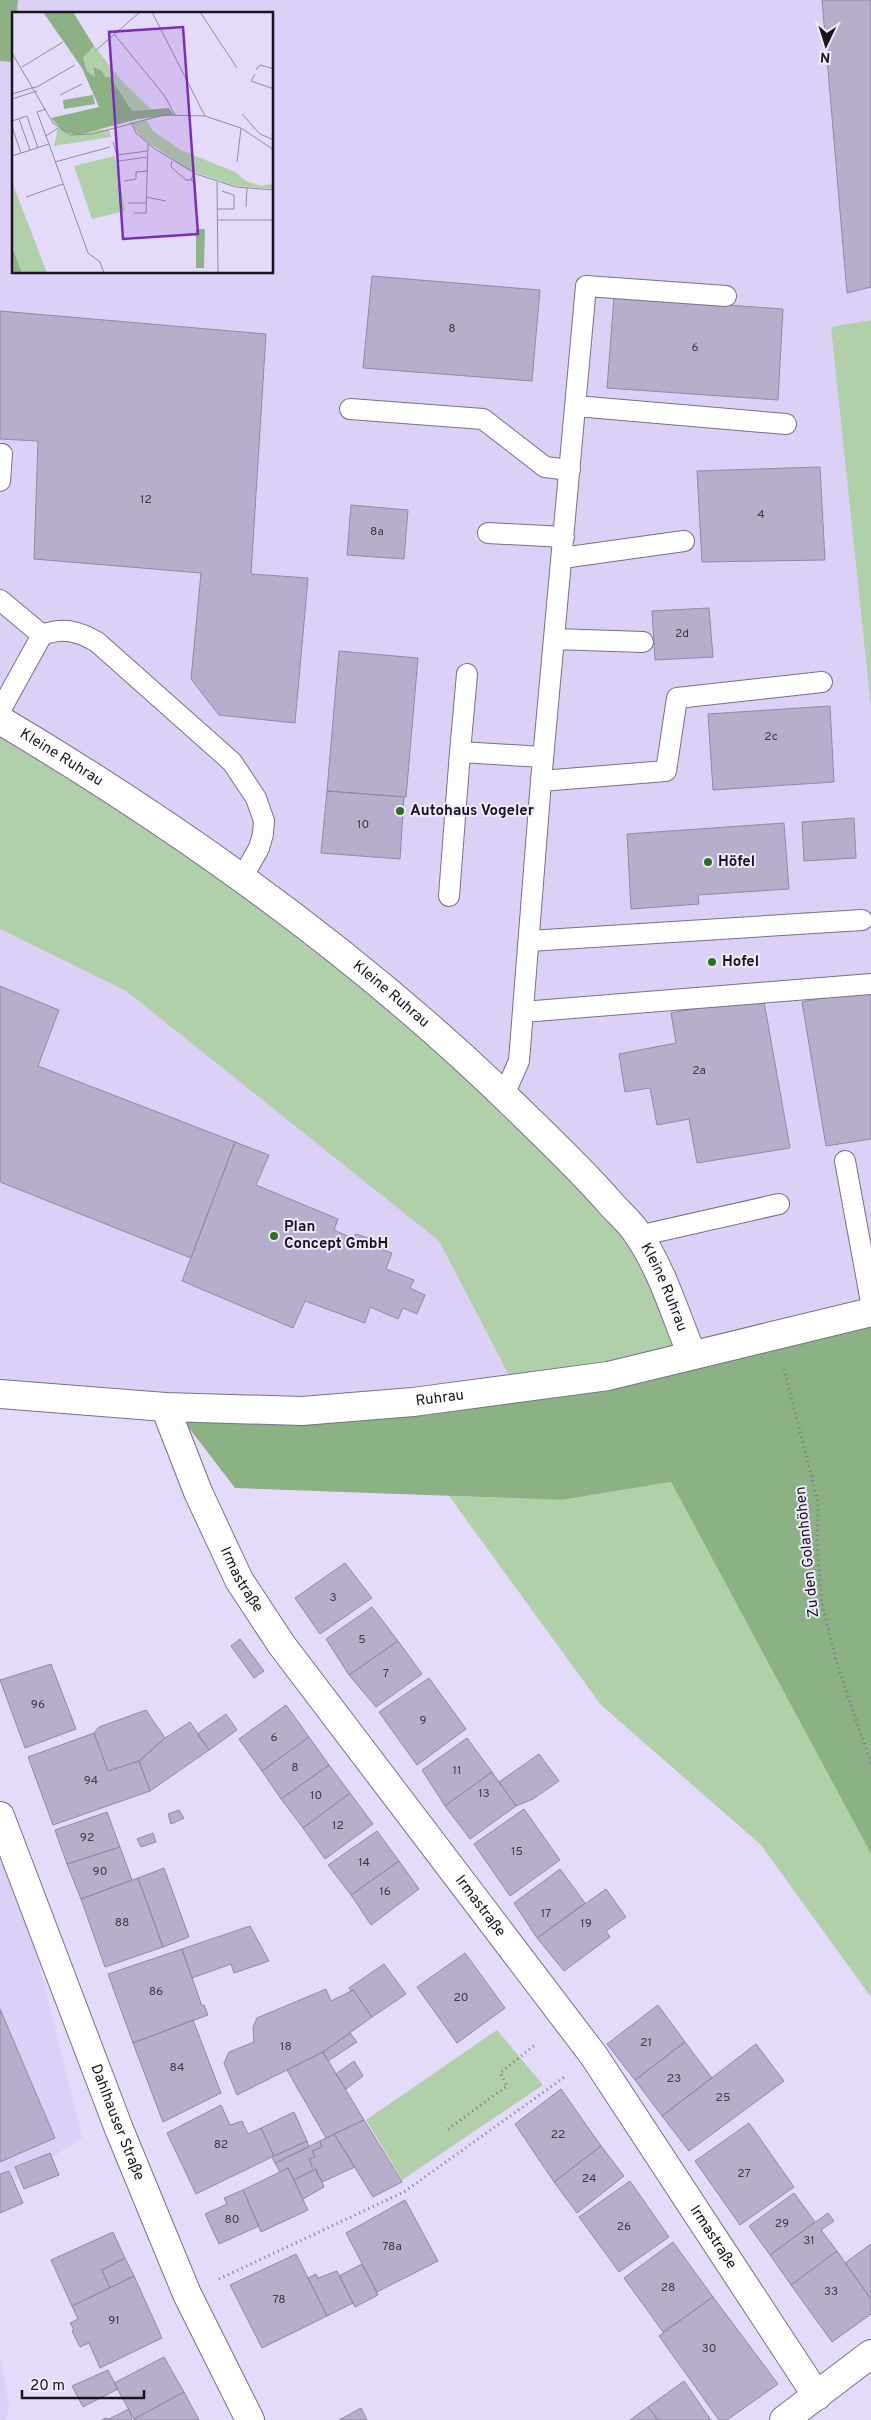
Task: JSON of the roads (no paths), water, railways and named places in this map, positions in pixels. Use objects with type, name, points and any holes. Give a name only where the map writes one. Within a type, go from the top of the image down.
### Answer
[{"type":"street","name":"Kleine Ruhrau","points":[[0,720],[164,823],[263,892],[430,1026],[504,1095],[590,1180],[638,1236],[656,1268],[692,1355]]},
{"type":"street","name":"Ruhrau","points":[[0,1394],[165,1406],[302,1411],[414,1402],[608,1376],[871,1312]]},
{"type":"street","name":"Irmastraße","points":[[165,1406],[198,1492],[239,1580],[281,1644],[594,2056],[817,2396]]},
{"type":"street","name":"Dahlhauser Straße","points":[[0,1816],[108,2102],[187,2294],[250,2420]]},
{"type":"street","points":[[784,2420],[871,2354]]},
{"type":"lane","points":[[504,1095],[519,1061],[543,757],[586,286],[726,296]]},
{"type":"lane","points":[[576,406],[786,424]]},
{"type":"lane","points":[[350,409],[483,419],[545,467],[570,470]]},
{"type":"lane","points":[[0,481],[2,454]]},
{"type":"lane","points":[[488,532],[564,537]]},
{"type":"lane","points":[[562,558],[684,541]]},
{"type":"lane","points":[[0,600],[42,635]]},
{"type":"lane","points":[[0,711],[42,635],[64,629],[81,633],[97,642],[232,762],[256,798],[264,821],[259,848],[242,878]]},
{"type":"lane","points":[[554,639],[643,642]]},
{"type":"lane","points":[[449,896],[466,674]]},
{"type":"lane","points":[[541,781],[666,771],[677,698],[822,682]]},
{"type":"lane","points":[[460,752],[543,757]]},
{"type":"lane","points":[[528,941],[862,920]]},
{"type":"lane","points":[[523,1012],[871,984]]},
{"type":"lane","points":[[845,1161],[871,1302]]},
{"type":"lane","points":[[638,1236],[780,1204]]},
{"type":"place","name":"Autohaus Vogeler","points":[[400,811]]},
{"type":"place","name":"Höfel","points":[[708,862]]},
{"type":"place","name":"Hofel","points":[[712,962]]},
{"type":"place","name":"Plan Concept GmbH","points":[[274,1236]]}]
